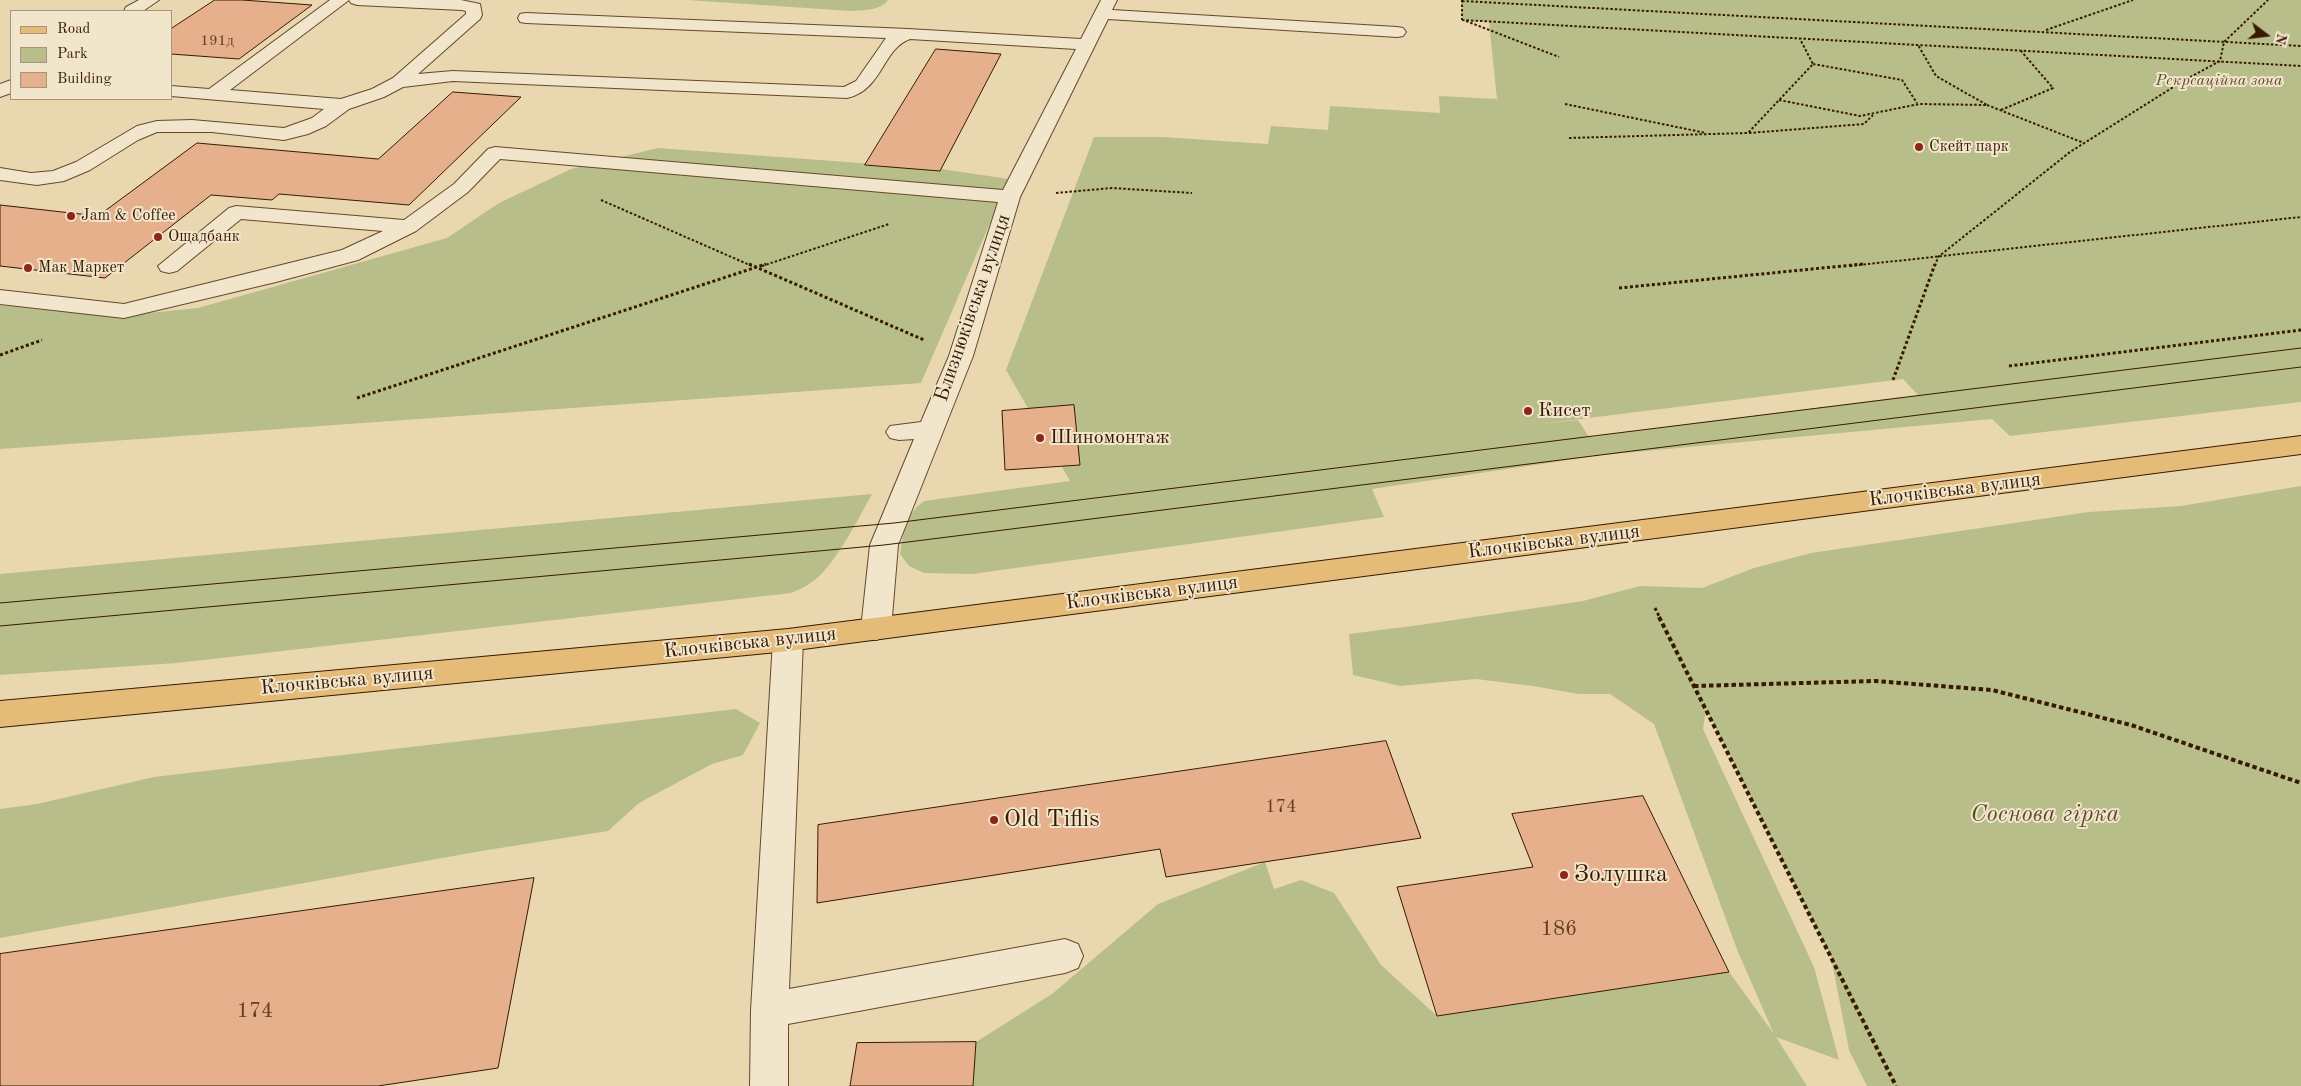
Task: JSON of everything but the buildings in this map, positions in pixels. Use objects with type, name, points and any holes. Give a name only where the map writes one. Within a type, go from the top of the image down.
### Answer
[{"type":"main road","name":"Клочківська вулиця","points":[[0,714],[788,640],[2301,445]]},
{"type":"street","points":[[134,10],[151,0]]},
{"type":"street","points":[[212,95],[341,0]]},
{"type":"street","points":[[0,174],[41,179],[66,174],[83,167],[144,130],[167,124],[284,134],[301,130],[319,122],[342,105],[378,93],[399,82],[474,15],[474,8],[462,6],[357,0]]},
{"type":"street","points":[[1106,7],[1397,32]]},
{"type":"street","name":"Близнюківська вулиця","points":[[876,629],[884,545],[961,356],[1010,197],[1106,7]]},
{"type":"street","points":[[526,18],[908,34],[1086,44]]},
{"type":"street","points":[[399,82],[453,76],[847,93],[862,85],[894,38],[908,34]]},
{"type":"street","points":[[172,92],[342,105]]},
{"type":"street","points":[[0,297],[124,311],[268,277],[350,255],[409,227],[461,188],[496,153],[1010,197]]},
{"type":"street","points":[[169,266],[236,212],[409,227]]},
{"type":"street","points":[[899,432],[931,430]]},
{"type":"street","points":[[769,1086],[770,1010],[788,640]]},
{"type":"street","points":[[770,1010],[1065,956]]},
{"type":"path","points":[[2043,32],[2133,0]]},
{"type":"path","points":[[1893,380],[1938,257],[2070,152],[2183,81],[2220,61],[2224,42],[2268,0]]},
{"type":"path","points":[[1462,20],[1462,1],[2301,46]]},
{"type":"path","points":[[1462,20],[2301,66]]},
{"type":"path","points":[[1462,20],[1559,57]]},
{"type":"path","points":[[1800,38],[1813,64]]},
{"type":"path","points":[[1918,45],[1936,76],[1987,104],[2084,143]]},
{"type":"path","points":[[2002,110],[2053,88],[2020,50]]},
{"type":"path","points":[[1748,133],[1813,64]]},
{"type":"path","points":[[1813,64],[1902,80],[1916,103]]},
{"type":"path","points":[[1779,100],[1860,116],[1919,104],[1987,104]]},
{"type":"path","points":[[1565,104],[1712,134]]},
{"type":"path","points":[[1569,138],[1748,133],[1864,124],[1874,113]]},
{"type":"path","points":[[1010,197],[1112,188],[1192,193]]},
{"type":"path","points":[[594,196],[961,356]]},
{"type":"path","points":[[1619,288],[1938,257],[2301,217]]},
{"type":"path","points":[[358,398],[897,221]]},
{"type":"path","points":[[2009,366],[2301,330]]},
{"type":"path","points":[[1655,608],[1896,1086]]},
{"type":"path","points":[[1694,686],[1875,681],[1992,690],[2131,725],[2301,783]]},
{"type":"green space","points":[[687,0],[888,0],[885,4],[876,8],[851,11]]},
{"type":"green space","name":"Рекреаційна зона","points":[[1462,0],[2301,0],[2301,402],[2010,436],[1992,419],[1602,455],[1372,489],[1384,517],[972,574],[924,573],[909,566],[900,554],[904,531],[913,512],[924,501],[1070,481],[1006,370],[1094,137],[1162,137],[1268,144],[1271,126],[1328,130],[1330,106],[1440,113],[1439,96],[1497,99],[1489,22],[1462,20]],"holes":[[[1903,379],[1918,395],[1589,437],[1578,420],[1540,424]]]},
{"type":"green space","points":[[658,148],[941,169],[1009,179],[921,383],[0,449],[0,305],[119,316],[198,308],[447,238],[499,203],[571,169]]},
{"type":"green space","name":"Соснова гірка","points":[[2301,486],[2301,1086],[1867,1086],[1849,1050],[1831,957],[1706,709],[1703,729],[1814,967],[1839,1060],[1776,1037],[1807,1086],[973,1086],[976,1042],[1052,994],[1158,904],[1265,862],[1274,889],[1301,880],[1334,893],[1381,965],[1437,1016],[1729,972],[1774,1034],[1738,952],[1654,724],[1610,694],[1579,694],[1476,679],[1400,686],[1353,675],[1349,634],[1583,601],[1640,586],[1702,588],[1754,568],[1811,553],[2089,512],[2181,506]]},
{"type":"green space","points":[[872,494],[852,530],[827,568],[807,585],[791,593],[177,663],[0,675],[0,574]]},
{"type":"green space","points":[[736,709],[760,723],[743,755],[712,764],[639,803],[608,831],[481,851],[0,938],[0,809],[37,804],[154,777]]},
{"type":"tram line","points":[[0,603],[894,523],[2301,348]]},
{"type":"tram line","points":[[0,626],[884,545],[2301,367]]},
{"type":"place","name":"Скейт парк","points":[[1919,147]]},
{"type":"place","name":"Jam & Coffee","points":[[71,216]]},
{"type":"place","name":"Ощадбанк","points":[[158,237]]},
{"type":"place","name":"Мак Маркет","points":[[28,268]]},
{"type":"place","name":"Кисет","points":[[1528,411]]},
{"type":"place","name":"Шиномонтаж","points":[[1040,438]]},
{"type":"place","name":"Old Tiflis","points":[[994,820]]},
{"type":"place","name":"Золушка","points":[[1564,875]]}]
